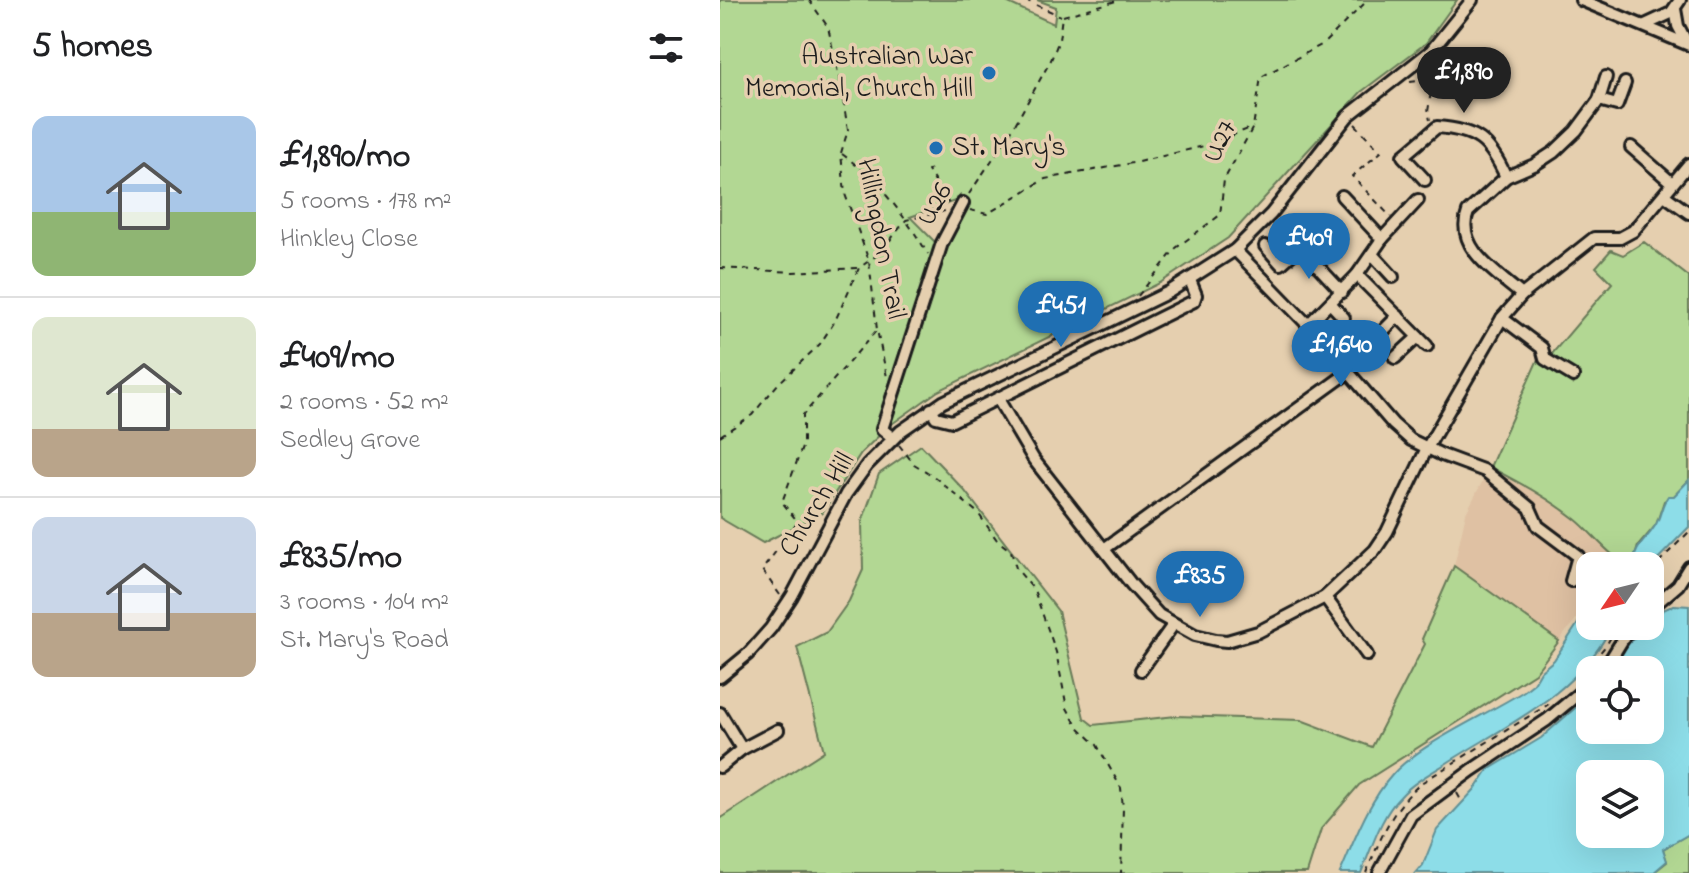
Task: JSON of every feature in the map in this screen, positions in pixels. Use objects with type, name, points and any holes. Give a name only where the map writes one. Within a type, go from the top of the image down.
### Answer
[{"type":"street","name":"Church Hill","points":[[720,677],[764,638],[787,604],[846,494],[867,465],[893,438],[931,409],[1122,316],[1190,280],[1235,250],[1271,214],[1348,116],[1431,51],[1472,0]]},
{"type":"street","points":[[1581,0],[1689,44]]},
{"type":"street","points":[[1645,25],[1678,5]]},
{"type":"street","points":[[1678,5],[1678,26],[1689,44]]},
{"type":"street","points":[[1522,295],[1473,249],[1465,233],[1468,212],[1506,177],[1554,152],[1576,131],[1599,100],[1606,77]]},
{"type":"street","points":[[1599,100],[1617,105],[1625,83]]},
{"type":"street","points":[[1425,180],[1403,156],[1432,129],[1442,127],[1473,134],[1483,140],[1491,148],[1506,177]]},
{"type":"street","points":[[1631,147],[1672,183]]},
{"type":"street","points":[[998,399],[1034,460],[1147,602],[1173,625],[1195,635],[1227,641],[1278,624],[1325,597],[1375,550],[1387,532],[1427,448],[1502,318],[1522,295],[1594,238],[1627,236],[1689,164]]},
{"type":"street","points":[[1664,195],[1689,213]]},
{"type":"street","points":[[1342,196],[1382,239]]},
{"type":"street","points":[[1308,325],[1357,275],[1382,239],[1418,200]]},
{"type":"street","name":"U26","points":[[893,438],[882,429],[942,243],[958,208]]},
{"type":"street","points":[[1265,246],[1281,264],[1300,247],[1342,292]]},
{"type":"street","points":[[1235,250],[1308,325],[1393,424],[1411,440],[1485,471],[1530,508],[1538,526],[1578,556],[1571,581]]},
{"type":"street","points":[[1372,254],[1393,277]]},
{"type":"street","points":[[1357,275],[1427,346]]},
{"type":"street","points":[[931,409],[936,417],[952,421],[998,399],[1194,301],[1195,288],[1190,280]]},
{"type":"street","points":[[1331,304],[1344,318],[1332,329]]},
{"type":"street","points":[[1375,339],[1398,316]]},
{"type":"street","points":[[1502,318],[1542,348],[1545,359],[1573,376]]},
{"type":"street","points":[[1395,358],[1418,337]]},
{"type":"street","points":[[1104,549],[1349,372]]},
{"type":"street","points":[[1664,597],[1678,585],[1689,567]]},
{"type":"street","points":[[1325,597],[1367,655]]},
{"type":"street","points":[[1141,670],[1173,625]]},
{"type":"street","points":[[1379,873],[1411,815],[1547,720],[1576,696]]},
{"type":"street","points":[[720,713],[742,749]]},
{"type":"street","points":[[720,767],[742,749],[778,730]]},
{"type":"path","name":"Hillingdon Trail","points":[[809,0],[814,2],[828,27],[840,82],[848,130],[841,153],[845,194],[869,261],[877,330],[892,398]]},
{"type":"path","points":[[1025,0],[1062,16],[1120,0]]},
{"type":"path","name":"U27","points":[[1122,316],[1176,248],[1220,215],[1224,180],[1253,127],[1261,77],[1323,44],[1368,0]]},
{"type":"path","name":"U26","points":[[958,208],[1009,135],[1051,60],[1059,40],[1062,16]]},
{"type":"path","points":[[1425,70],[1431,91],[1428,112],[1432,129]]},
{"type":"path","points":[[1410,82],[1427,80]]},
{"type":"path","points":[[1348,116],[1381,152],[1352,176],[1396,225]]},
{"type":"path","points":[[720,436],[752,415],[786,376],[820,344],[835,321],[859,268],[880,253],[906,220],[958,208],[987,214],[1045,179],[1208,145],[1253,127]]},
{"type":"path","points":[[841,153],[870,174],[906,220],[935,265]]},
{"type":"path","points":[[931,169],[928,171],[958,208]]},
{"type":"path","points":[[720,268],[793,272],[859,268]]},
{"type":"path","points":[[787,604],[762,570],[798,522],[782,502],[803,445],[803,415],[877,330]]},
{"type":"path","points":[[893,438],[914,464],[978,513],[997,540],[1011,551],[1016,568],[1034,590],[1056,652],[1067,708],[1077,726],[1097,745],[1121,788],[1121,873]]},
{"type":"path","points":[[1664,557],[1689,532]]},
{"type":"path","points":[[1571,687],[1607,640]]},
{"type":"path","points":[[1366,873],[1387,822],[1421,783],[1551,703]]},
{"type":"shaded area","points":[[1490,467],[1543,495],[1610,552],[1576,552],[1576,619],[1559,641],[1454,566],[1466,513]]},
{"type":"green space","points":[[720,0],[1002,0],[1054,24],[1056,7],[1037,0],[1457,0],[1426,43],[1361,92],[1228,238],[1160,283],[938,391],[889,426],[861,453],[822,513],[763,543],[720,518]],"holes":[[[960,195],[968,202],[936,243],[910,217],[955,201]]]},
{"type":"green space","points":[[1644,242],[1689,277],[1689,480],[1674,496],[1664,501],[1656,525],[1636,552],[1610,552],[1555,504],[1490,467],[1538,359],[1574,385],[1545,362],[1612,283],[1596,267],[1611,250],[1623,255]]},
{"type":"green space","points":[[921,445],[964,490],[1058,611],[1084,718],[1093,725],[1176,716],[1301,720],[1372,747],[1425,644],[1422,639],[1454,566],[1559,641],[1535,673],[1359,785],[1321,829],[1307,873],[720,873],[720,819],[824,751],[797,647],[827,632],[849,601],[863,570],[862,522],[879,474]]},
{"type":"green space","points":[[1689,834],[1689,873],[1653,873],[1667,862],[1663,849]]},
{"type":"water","points":[[1689,480],[1689,527],[1664,553],[1637,552],[1659,519],[1668,496],[1674,496]]},
{"type":"water","points":[[1674,605],[1689,606],[1689,834],[1663,849],[1667,861],[1653,873],[1416,873],[1423,865],[1437,830],[1475,789],[1488,770],[1541,738],[1576,707],[1576,744],[1664,744],[1664,656],[1618,656],[1632,640],[1664,640],[1664,610]]},
{"type":"water","points":[[1576,626],[1576,640],[1603,640],[1592,656],[1576,656],[1576,675],[1562,688],[1411,787],[1387,814],[1361,873],[1340,873],[1369,809],[1393,774],[1436,741],[1524,691],[1554,660]]},
{"type":"place","name":"Australian War Memorial, Church Hill","points":[[989,73]]},
{"type":"place","name":"St. Mary's","points":[[936,148]]}]
